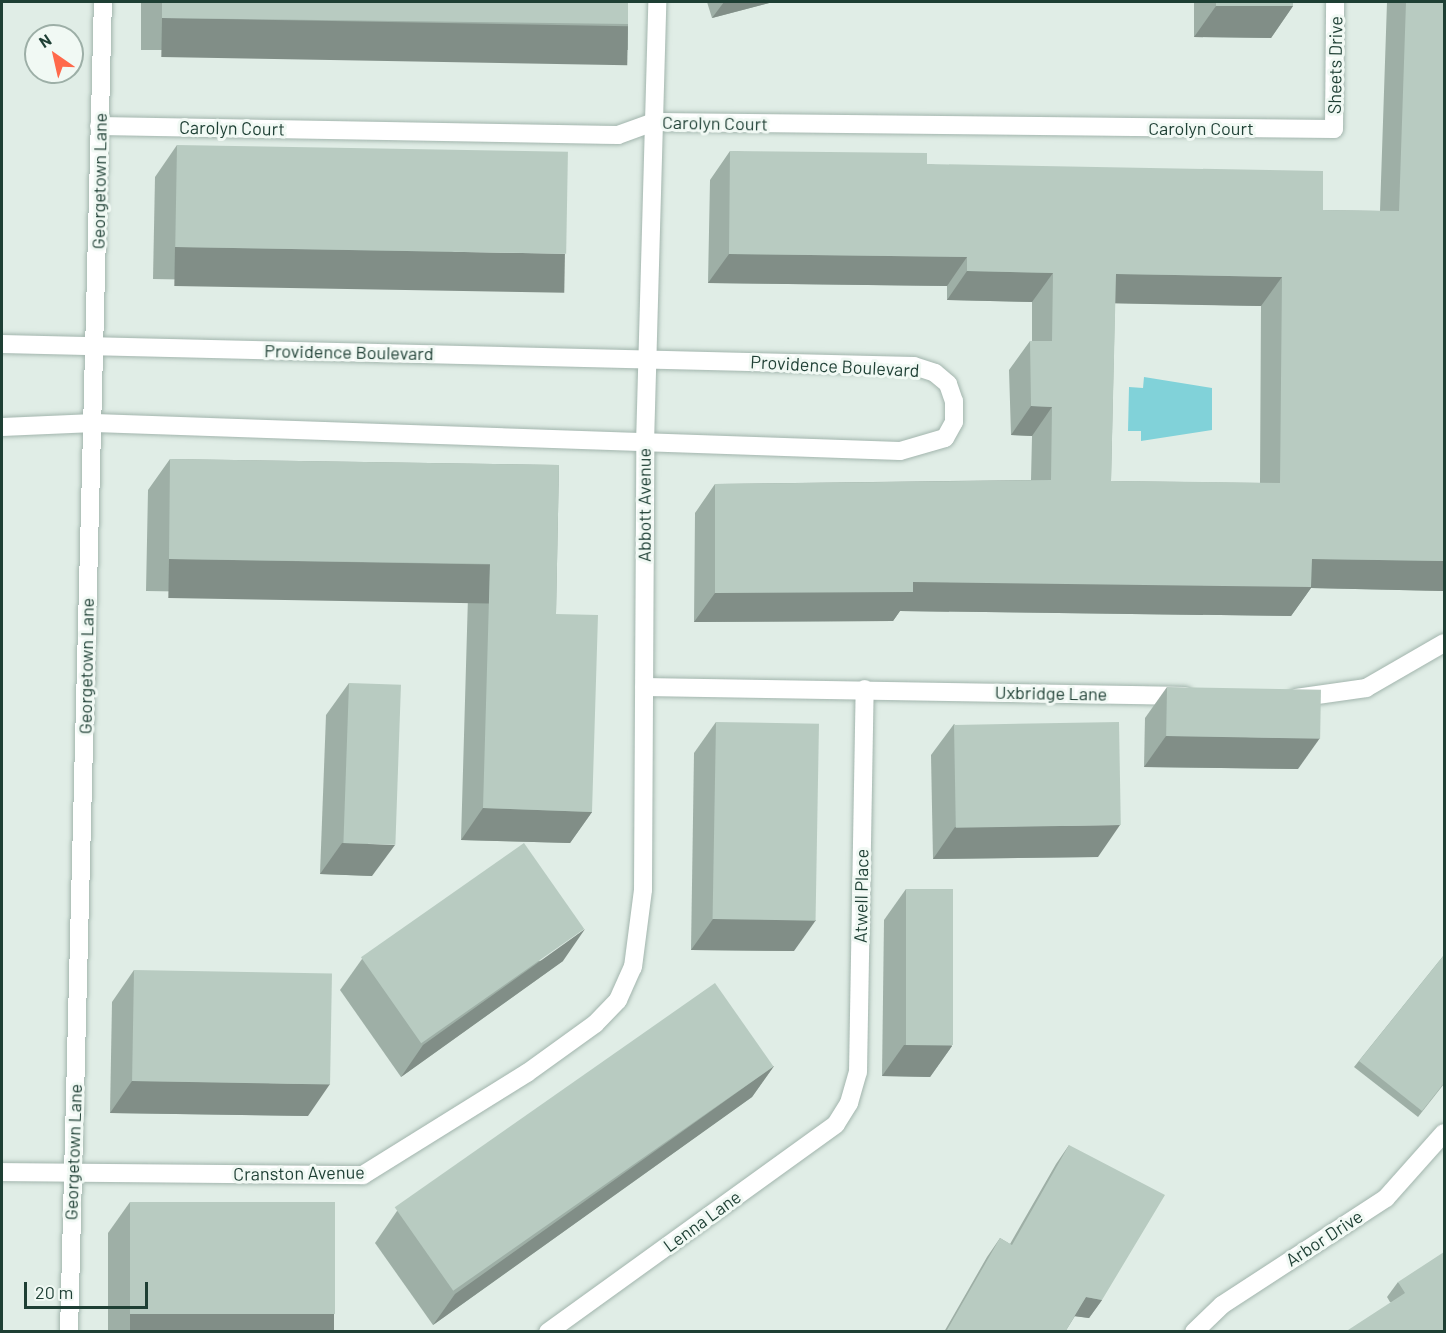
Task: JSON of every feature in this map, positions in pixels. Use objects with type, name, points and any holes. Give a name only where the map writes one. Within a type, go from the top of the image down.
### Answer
[{"type":"street","name":"Georgetown Lane","points":[[69,1332],[103,2]]},
{"type":"street","name":"Abbott Avenue","points":[[615,1003],[633,967],[643,890],[646,360],[657,2]]},
{"type":"street","name":"Sheets Drive","points":[[1334,129],[1335,2]]},
{"type":"street","name":"Carolyn Court","points":[[99,126],[618,135],[653,122],[1334,129]]},
{"type":"street","name":"Providence Boulevard","points":[[2,344],[914,366],[935,372],[948,384],[954,422],[945,438],[900,451],[645,444],[94,423],[2,427]]},
{"type":"street","points":[[1277,698],[1313,698],[1366,688],[1444,643]]},
{"type":"street","name":"Uxbridge Lane","points":[[644,687],[1207,696]]},
{"type":"street","name":"Atwell Place","points":[[849,1103],[858,1072],[865,689]]},
{"type":"street","name":"Cranston Avenue","points":[[2,1172],[363,1176],[527,1073],[615,1003]]},
{"type":"street","name":"Lenna Lane","points":[[548,1332],[836,1124],[849,1103]]},
{"type":"street","name":"Arbor Drive","points":[[1194,1332],[1222,1305],[1386,1198],[1444,1133]]},
{"type":"water","points":[[1144,377],[1212,388],[1212,430],[1141,441],[1141,431],[1128,431],[1129,387],[1143,388]]},
{"type":"building","points":[[162,2],[628,2],[628,24],[162,18]]},
{"type":"building","points":[[1216,2],[1293,2],[1293,6],[1216,6]]},
{"type":"building","points":[[1406,2],[1444,2],[1444,561],[1312,559],[1311,587],[913,582],[913,592],[715,593],[715,484],[1051,480],[1052,407],[1031,406],[1030,341],[1052,341],[1053,273],[967,271],[967,257],[729,254],[730,151],[927,153],[927,164],[1323,171],[1323,210],[1399,211]],"holes":[[[1116,274],[1282,277],[1280,483],[1111,481]]]},
{"type":"building","points":[[177,145],[568,152],[566,254],[175,247]]},
{"type":"building","points":[[170,459],[559,465],[556,614],[598,615],[592,812],[483,808],[490,564],[169,559]]},
{"type":"building","points":[[349,683],[401,685],[395,845],[343,843]]},
{"type":"building","points":[[1167,687],[1321,690],[1320,739],[1166,736]]},
{"type":"building","points":[[716,722],[819,724],[816,921],[713,919]]},
{"type":"building","points":[[1119,722],[1121,825],[956,828],[954,725]]},
{"type":"building","points":[[524,843],[584,929],[421,1043],[361,957]]},
{"type":"building","points":[[906,889],[953,889],[953,1045],[906,1045]]},
{"type":"building","points":[[1444,955],[1444,1083],[1422,1111],[1359,1061]]},
{"type":"building","points":[[134,970],[332,973],[330,1084],[132,1081]]},
{"type":"building","points":[[715,983],[774,1067],[453,1291],[395,1207]]},
{"type":"building","points":[[1069,1145],[1165,1195],[1102,1300],[1086,1297],[1065,1332],[948,1332],[947,1330],[1000,1238],[1012,1245]]},
{"type":"building","points":[[130,1202],[335,1202],[335,1314],[130,1314]]},
{"type":"building","points":[[1444,1252],[1444,1332],[1345,1332],[1405,1293],[1398,1282]]}]
